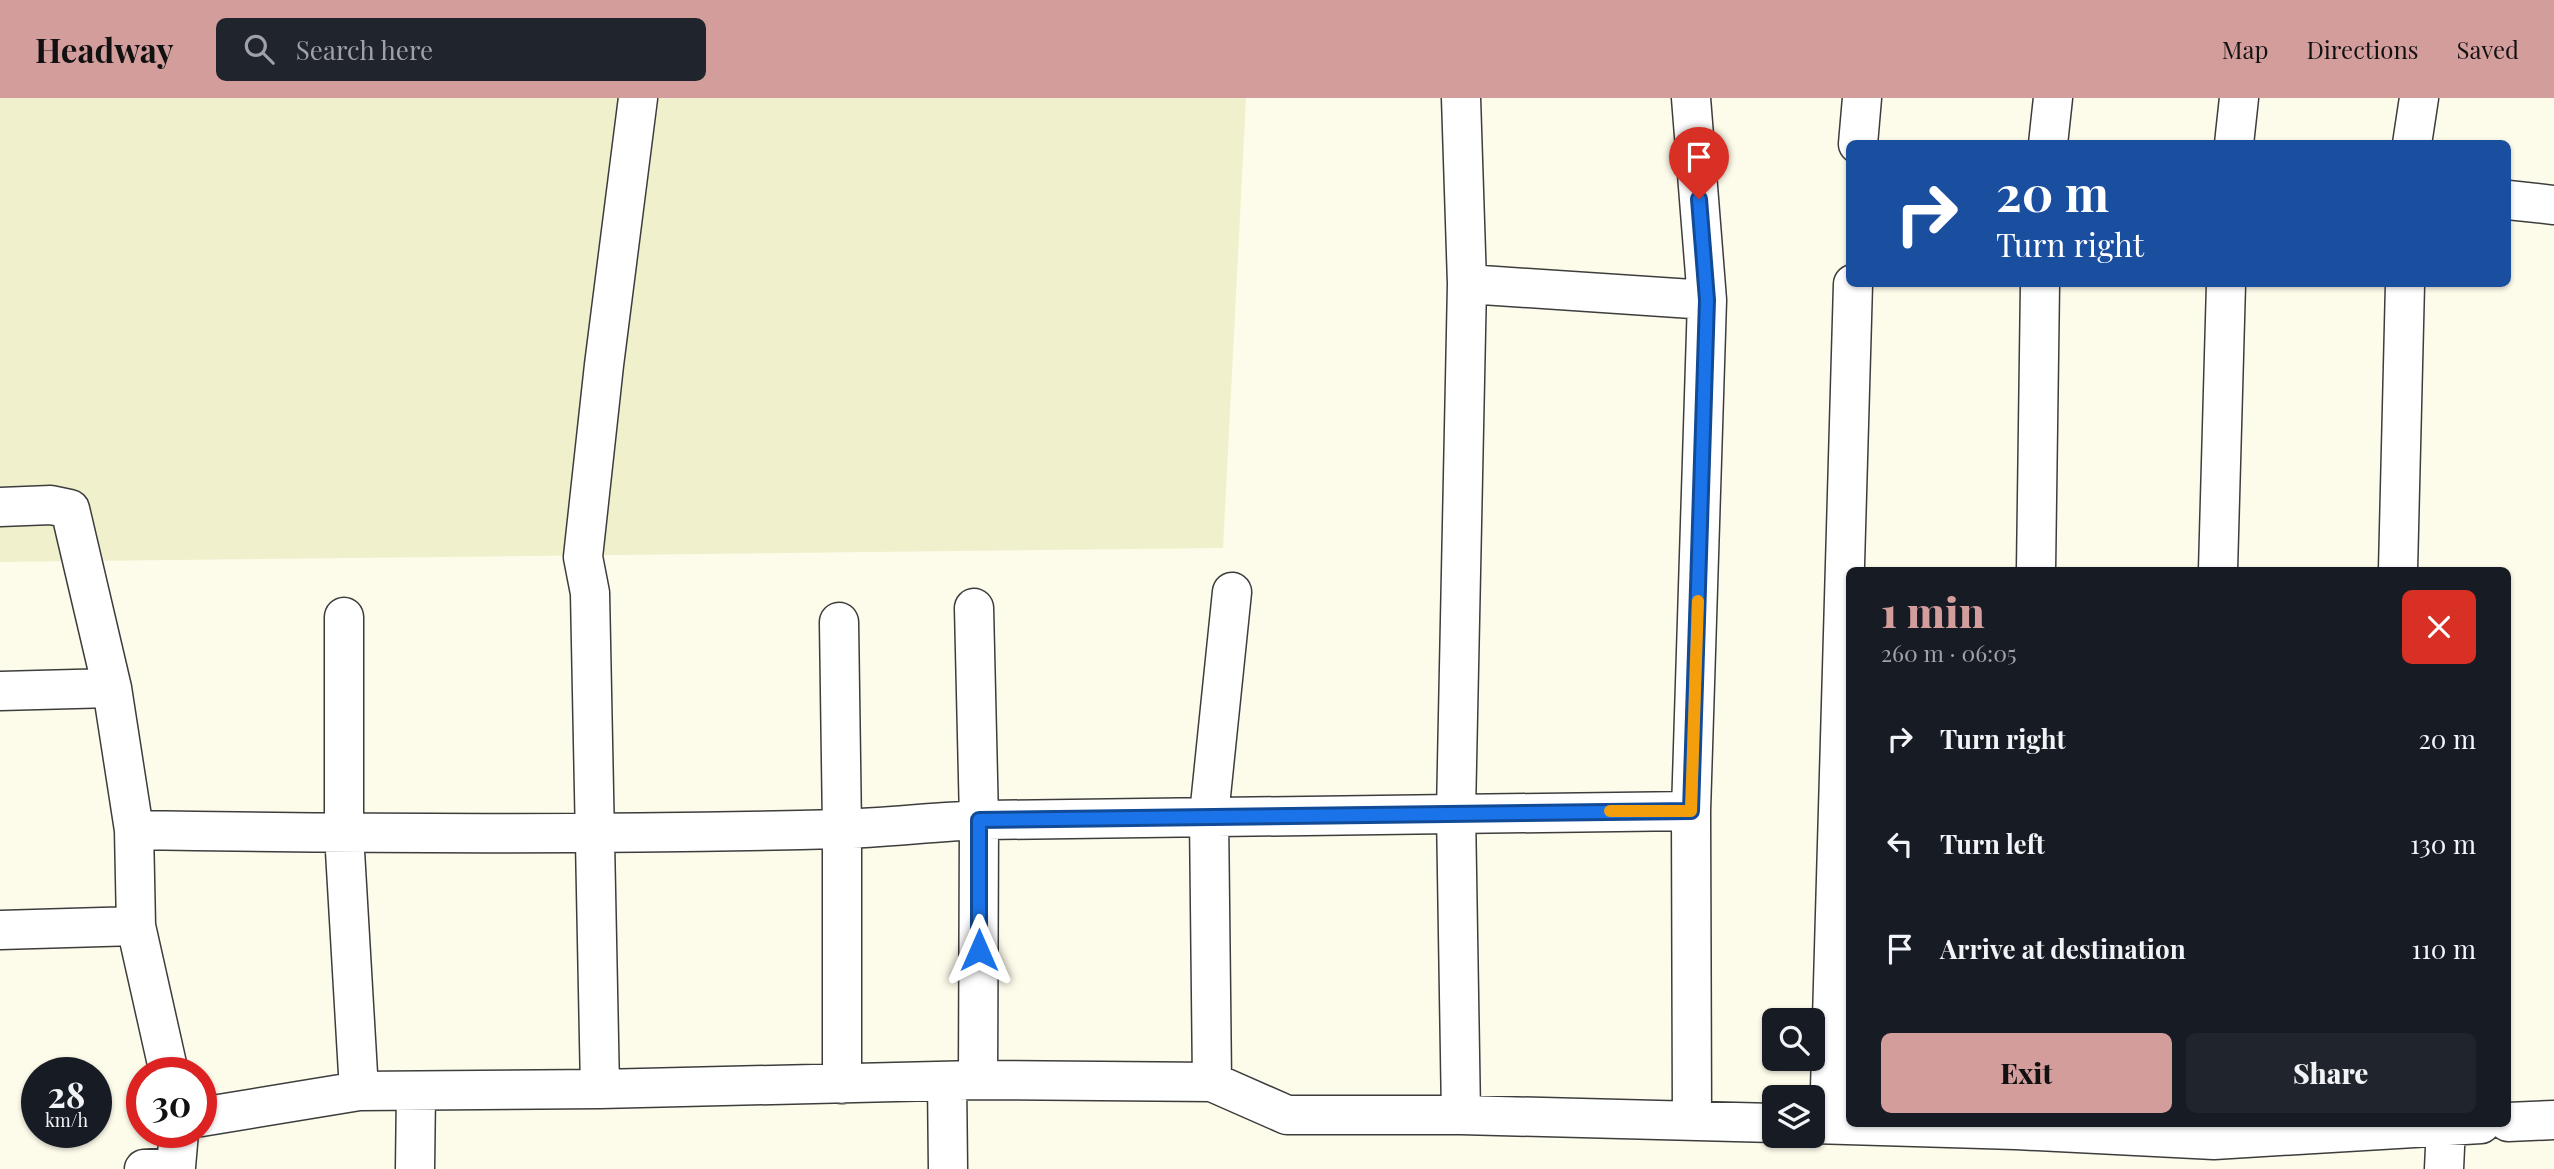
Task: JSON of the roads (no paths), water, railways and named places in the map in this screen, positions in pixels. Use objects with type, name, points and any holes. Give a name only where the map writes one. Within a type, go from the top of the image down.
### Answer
[{"type":"street","points":[[600,1089],[590,593],[583,557],[638,98]]},
{"type":"street","points":[[1461,98],[1467,284],[1457,813],[1461,1115]]},
{"type":"street","points":[[1691,98],[1707,300],[1691,811],[1692,1120]]},
{"type":"street","points":[[1858,140],[1862,98]]},
{"type":"street","points":[[2048,140],[2053,98]]},
{"type":"street","points":[[2234,140],[2239,98]]},
{"type":"street","points":[[2413,140],[2419,98]]},
{"type":"street","points":[[2511,200],[2554,205]]},
{"type":"street","points":[[1467,284],[1707,300]]},
{"type":"street","points":[[1822,1085],[1853,287]]},
{"type":"street","points":[[2036,567],[2040,287]]},
{"type":"street","points":[[2218,567],[2226,287]]},
{"type":"street","points":[[2398,567],[2405,287]]},
{"type":"street","points":[[0,507],[51,505],[70,509],[112,688],[134,830],[136,926],[165,1057]]},
{"type":"street","points":[[1212,1082],[1209,815],[1232,592]]},
{"type":"street","points":[[948,1169],[962,1080],[979,820],[974,608]]},
{"type":"street","points":[[344,617],[344,834],[359,1091]]},
{"type":"street","points":[[839,622],[842,1084]]},
{"type":"street","points":[[0,691],[112,688]]},
{"type":"street","points":[[134,830],[344,834],[842,829],[979,820],[1209,815],[1691,811]]},
{"type":"street","points":[[0,930],[136,926]]},
{"type":"street","points":[[217,1114],[359,1091],[600,1089],[962,1080],[1212,1082],[1287,1115],[1461,1115],[1762,1123]]},
{"type":"street","points":[[415,1169],[416,1091]]},
{"type":"street","points":[[2511,1122],[2554,1120]]},
{"type":"street","points":[[1825,1124],[1846,1124]]},
{"type":"street","points":[[2017,1127],[2202,1143],[2384,1127]]},
{"type":"street","points":[[2444,1169],[2463,1127]]}]
